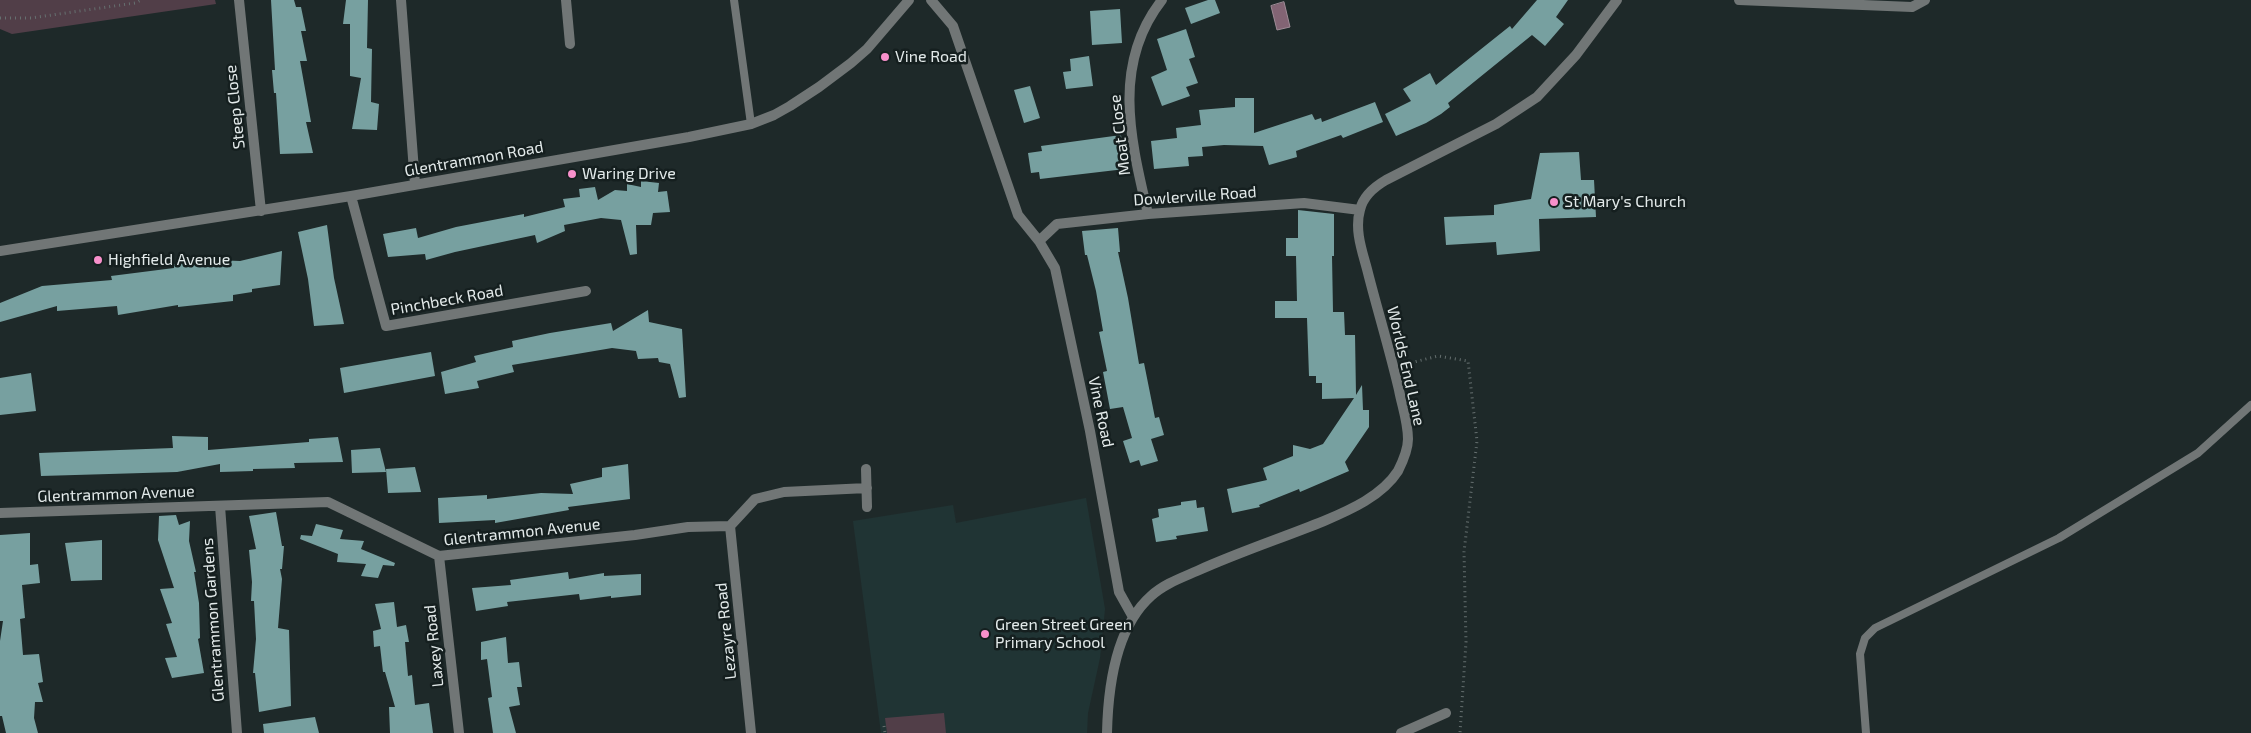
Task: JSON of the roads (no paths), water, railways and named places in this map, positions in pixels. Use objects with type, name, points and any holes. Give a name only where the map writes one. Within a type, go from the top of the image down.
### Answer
[{"type":"street","name":"Steep Close","points":[[239,0],[261,211]]},
{"type":"street","points":[[401,0],[414,184]]},
{"type":"street","points":[[566,0],[570,44]]},
{"type":"street","name":"Glentrammon Road","points":[[0,251],[351,196],[708,134],[751,124],[774,115],[797,101],[851,63],[867,49],[909,0]]},
{"type":"street","name":"Vine Road","points":[[932,0],[953,26],[1018,215],[1039,241],[1055,268],[1090,431],[1119,592],[1133,617]]},
{"type":"street","name":"Moat Close","points":[[1148,214],[1132,140],[1128,87],[1140,39],[1150,15],[1162,0]]},
{"type":"street","name":"Worlds End Lane","points":[[1107,733],[1109,701],[1123,637],[1133,617],[1150,596],[1170,582],[1353,508],[1384,488],[1392,479],[1403,460],[1408,440],[1407,426],[1360,246],[1358,231],[1363,201],[1371,191],[1382,183],[1496,124],[1537,97],[1576,55],[1617,0]]},
{"type":"street","points":[[1739,0],[1912,7],[1925,0]]},
{"type":"street","name":"Pinchbeck Road","points":[[351,196],[386,326],[586,291]]},
{"type":"street","name":"Dowlerville Road","points":[[1039,241],[1057,224],[1148,214],[1304,203],[1360,210]]},
{"type":"street","points":[[866,469],[867,507]]},
{"type":"street","points":[[730,526],[755,499],[784,492],[867,488]]},
{"type":"street","name":"Glentrammon Avenue","points":[[0,513],[328,502],[440,556],[635,535],[688,527],[730,526]]},
{"type":"street","name":"Glentrammon Gardens","points":[[220,506],[237,733]]},
{"type":"street","name":"Lezayre Road","points":[[730,526],[751,733]]},
{"type":"street","name":"Laxey Road","points":[[440,556],[459,733]]},
{"type":"street","points":[[1401,733],[1446,713]]},
{"type":"lane","points":[[734,0],[751,124]]},
{"type":"lane","points":[[1866,733],[1860,654],[1865,638],[1875,628],[2059,538],[2198,453],[2251,405]]},
{"type":"place","name":"Vine Road","points":[[885,57]]},
{"type":"place","name":"Waring Drive","points":[[572,174]]},
{"type":"place","name":"St Mary's Church","points":[[1554,202]]},
{"type":"place","name":"Highfield Avenue","points":[[98,260]]},
{"type":"place","name":"Green Street Green Primary School","points":[[985,634]]}]
